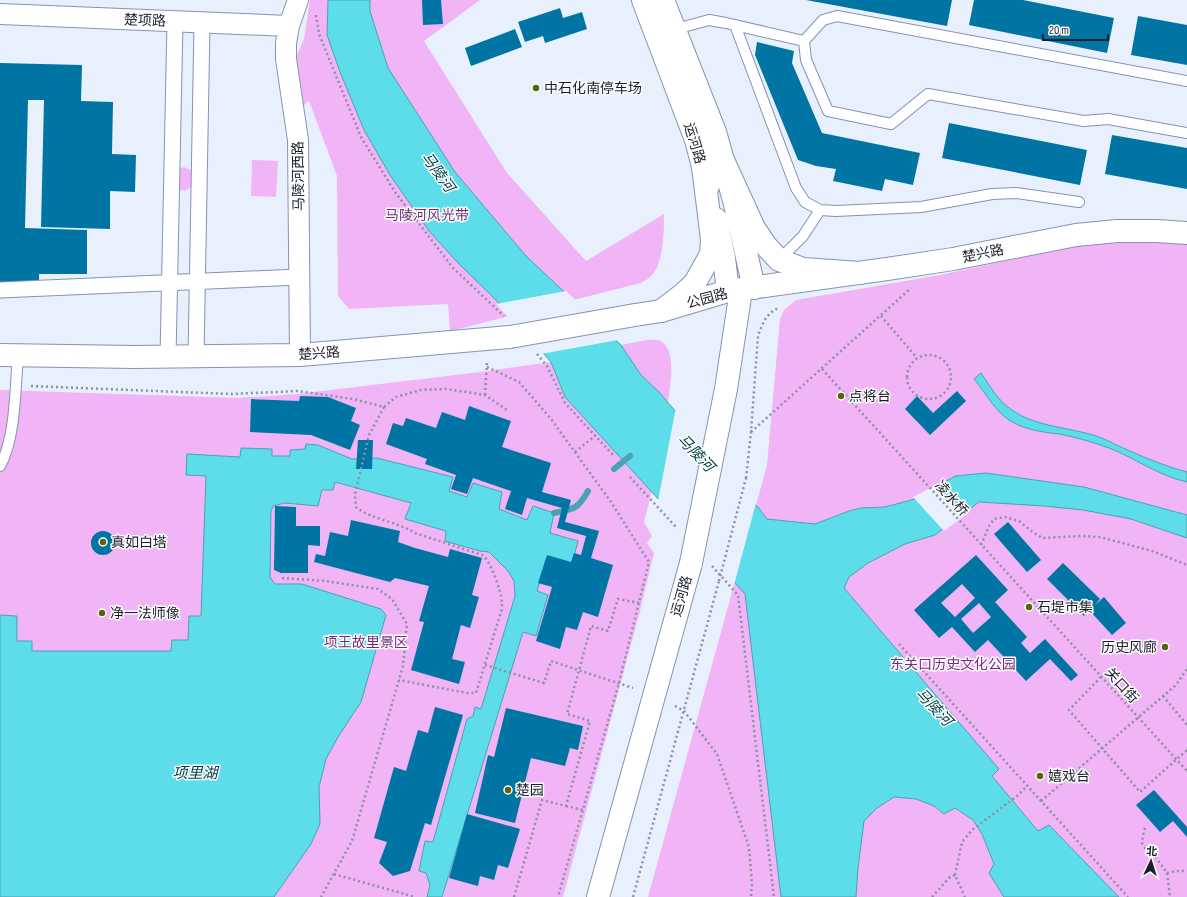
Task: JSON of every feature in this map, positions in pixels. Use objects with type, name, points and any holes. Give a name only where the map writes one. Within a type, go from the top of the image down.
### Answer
[{"type":"street","name":"马陵河西路","points":[[298,0],[289,26],[286,43],[286,60],[298,140],[300,356]]},
{"type":"street","name":"运河路","points":[[643,0],[666,32]]},
{"type":"street","name":"运河路","points":[[598,897],[654,695],[699,562],[741,290],[724,258],[713,164],[696,140],[666,32],[663,0]]},
{"type":"street","name":"楚项路","points":[[0,14],[289,26]]},
{"type":"street","points":[[168,357],[175,22]]},
{"type":"street","points":[[196,357],[202,23]]},
{"type":"street","points":[[713,164],[766,246],[779,260],[803,269],[860,273]]},
{"type":"street","points":[[661,311],[695,283],[711,254],[713,164]]},
{"type":"street","name":"楚兴路","points":[[780,284],[953,258],[1076,235],[1157,231],[1187,233]]},
{"type":"street","points":[[0,290],[56,289],[170,282],[299,277]]},
{"type":"street","name":"公园路","points":[[635,315],[661,311],[741,290],[780,284]]},
{"type":"street","name":"楚兴路","points":[[9,355],[168,357],[300,356],[489,338],[508,328],[635,315]]},
{"type":"lane","points":[[1187,81],[837,16],[823,20],[804,41],[806,60],[828,111],[891,124],[928,94],[1084,121],[1108,120],[1187,134]]},
{"type":"lane","points":[[666,32],[709,20],[804,41]]},
{"type":"lane","points":[[735,25],[796,188],[805,202],[820,210],[836,212],[921,207],[992,194],[1016,193],[1079,202]]},
{"type":"lane","points":[[779,260],[803,236],[820,210]]},
{"type":"lane","points":[[0,466],[9,444],[15,386],[9,355]]},
{"type":"path","points":[[316,11],[318,34],[361,137],[395,192],[453,268],[508,328]]},
{"type":"path","points":[[751,432],[916,285],[908,286]]},
{"type":"path","points":[[633,897],[746,478],[758,336],[763,322],[774,309],[780,307]]},
{"type":"path","points":[[881,316],[917,358]]},
{"type":"path","points":[[485,395],[489,338]]},
{"type":"path","points":[[536,354],[546,366],[565,403],[613,455]]},
{"type":"path","points":[[924,355],[931,355],[944,361],[949,367],[951,374],[950,381],[948,388],[943,394],[930,399],[916,395],[911,390],[907,376],[908,369],[917,358],[924,355]]},
{"type":"path","points":[[487,367],[519,382],[551,419],[611,502],[649,562],[619,683],[558,897]]},
{"type":"path","name":"凌水桥","points":[[822,369],[978,542]]},
{"type":"path","points":[[15,386],[231,394],[298,391],[353,399],[384,407]]},
{"type":"path","points":[[399,680],[467,693],[476,693],[502,612],[502,602],[495,578],[486,558],[482,555],[415,533],[405,527],[360,510],[356,507],[355,494],[369,435],[384,407],[396,397],[421,390],[447,390],[485,395],[507,410]]},
{"type":"path","points":[[575,452],[595,436]]},
{"type":"path","points":[[630,477],[676,527]]},
{"type":"path","points":[[981,545],[989,526],[994,519],[1005,517],[1019,521],[1042,538],[1082,536],[1100,537],[1152,551],[1187,565]]},
{"type":"path","name":"关口街","points":[[978,542],[1187,771]]},
{"type":"path","points":[[699,562],[738,594],[774,897]]},
{"type":"path","points":[[282,578],[326,581],[378,590],[392,599],[408,624],[403,666],[352,841],[321,897]]},
{"type":"path","points":[[566,806],[590,721],[567,714],[591,626],[608,631],[618,599],[639,603]]},
{"type":"path","points":[[899,644],[1128,897]]},
{"type":"path","points":[[485,665],[544,683],[551,661],[654,695],[684,711],[717,754],[749,847],[752,883],[751,897]]},
{"type":"path","points":[[1041,802],[1176,685],[1187,670]]},
{"type":"path","points":[[1101,677],[1069,710],[1140,792],[1187,750]]},
{"type":"path","points":[[1162,696],[1187,725]]},
{"type":"path","points":[[965,897],[955,875],[962,842],[972,830],[1017,796],[1027,786]]},
{"type":"path","points":[[514,897],[542,800],[582,810]]},
{"type":"path","points":[[1145,828],[1142,843],[1145,848],[1155,856],[1167,873],[1170,897]]},
{"type":"path","points":[[1167,873],[1187,871]]},
{"type":"path","points":[[334,874],[415,897]]},
{"type":"path","points":[[932,897],[950,877],[955,875]]},
{"type":"green space","name":"马陵河风光带","points":[[310,0],[480,0],[424,41],[507,173],[586,261],[664,214],[662,248],[658,266],[654,273],[641,283],[450,331],[448,304],[349,309],[338,296],[337,176],[309,101],[301,108],[294,62],[304,39]]},
{"type":"green space","points":[[252,160],[278,161],[276,197],[251,196]]},
{"type":"green space","points":[[184,167],[194,173],[192,187],[185,191],[178,189],[176,170]]},
{"type":"green space","name":"东关口历史文化公园","points":[[1131,240],[1187,243],[1187,897],[648,897],[767,465],[780,319],[784,310],[796,300],[940,275],[1076,246]]},
{"type":"green space","points":[[647,340],[657,340],[662,342],[667,347],[670,354],[671,379],[668,402],[641,375],[621,345]]},
{"type":"green space","name":"项王故里景区","points":[[551,362],[565,397],[652,491],[644,522],[652,536],[647,543],[654,553],[639,615],[563,897],[0,897],[0,390],[239,398],[297,394]]},
{"type":"water","name":"马陵河","points":[[328,0],[370,0],[370,11],[388,68],[455,172],[526,256],[621,345],[641,375],[659,392],[748,499],[758,507],[767,519],[815,524],[861,508],[885,507],[915,499],[955,476],[986,473],[1084,487],[1187,515],[1187,538],[1131,519],[1083,510],[979,502],[935,535],[905,544],[868,563],[849,577],[844,588],[999,769],[992,776],[1038,831],[1049,825],[1119,897],[1004,897],[989,873],[994,864],[982,834],[973,820],[955,808],[944,814],[934,806],[916,799],[894,797],[877,808],[864,821],[856,897],[781,897],[745,594],[565,397],[551,362],[494,298],[459,264],[429,231],[390,175],[364,130],[340,72],[327,35]]},
{"type":"water","points":[[981,373],[1003,402],[1022,416],[1044,424],[1091,434],[1151,460],[1187,472],[1187,482],[1167,476],[1119,452],[1103,446],[1059,434],[1029,429],[1012,422],[996,408],[974,379]]},
{"type":"water","name":"项里湖","points":[[306,444],[318,445],[352,459],[377,458],[453,477],[449,491],[467,497],[473,483],[502,492],[499,509],[527,520],[533,506],[554,513],[550,533],[578,541],[572,564],[547,557],[537,591],[548,595],[536,636],[523,632],[442,897],[427,897],[430,885],[426,873],[419,871],[425,841],[433,842],[467,719],[473,716],[475,707],[481,709],[515,596],[514,581],[508,571],[489,552],[480,551],[445,541],[446,531],[405,519],[411,503],[335,482],[333,490],[322,490],[318,506],[285,503],[273,506],[271,511],[270,577],[275,584],[302,584],[381,609],[386,615],[361,702],[338,737],[326,759],[319,787],[320,824],[311,844],[274,897],[0,897],[0,615],[17,616],[17,641],[32,641],[32,651],[171,651],[172,640],[188,640],[189,616],[201,616],[206,476],[186,475],[187,454],[240,457],[241,448],[272,449],[272,456],[290,456],[290,450],[305,449]]},
{"type":"pier","points":[[566,291],[618,340],[541,354],[496,304]]},
{"type":"pier","points":[[676,407],[750,498],[756,503],[734,585],[658,501]]},
{"type":"pier","points":[[936,485],[964,516],[944,531],[913,497]]},
{"type":"building","points":[[422,0],[441,0],[443,24],[423,25]]},
{"type":"building","points":[[806,0],[952,0],[947,26]]},
{"type":"building","points":[[974,0],[1023,0],[1114,18],[1107,53],[969,25]]},
{"type":"building","points":[[560,8],[563,18],[582,12],[587,29],[545,43],[543,36],[525,42],[518,22]]},
{"type":"building","points":[[1138,16],[1187,25],[1187,65],[1131,55]]},
{"type":"building","points":[[515,29],[522,47],[471,66],[465,48]]},
{"type":"building","points":[[757,42],[794,51],[792,63],[822,133],[920,153],[913,185],[885,179],[882,191],[833,181],[836,169],[816,166],[798,160],[755,55]]},
{"type":"building","points":[[0,63],[82,65],[81,101],[113,102],[112,154],[136,155],[135,192],[110,191],[110,229],[41,227],[44,100],[28,100],[25,228],[87,230],[87,274],[39,274],[39,285],[0,285]]},
{"type":"building","points":[[949,123],[1087,150],[1080,185],[942,158]]},
{"type":"building","points":[[1112,135],[1187,148],[1187,189],[1105,174]]},
{"type":"building","points":[[957,391],[966,401],[930,435],[905,409],[917,396],[933,413]]},
{"type":"building","points":[[300,396],[328,397],[356,408],[351,421],[360,425],[350,450],[311,435],[250,432],[251,399],[299,401]]},
{"type":"building","points":[[469,406],[511,421],[502,447],[551,463],[542,492],[571,500],[565,522],[599,531],[591,558],[613,565],[598,617],[583,612],[577,630],[566,627],[560,649],[536,641],[552,587],[538,583],[547,555],[571,562],[574,553],[581,555],[586,536],[557,528],[562,508],[527,498],[522,515],[505,509],[511,491],[473,478],[467,494],[451,489],[456,475],[425,464],[427,459],[386,444],[393,423],[403,426],[406,418],[436,428],[442,412],[465,420]]},
{"type":"building","points":[[358,440],[373,440],[372,469],[356,469]]},
{"type":"building","points":[[275,506],[296,507],[296,526],[320,526],[320,546],[308,545],[308,573],[281,573],[274,570]]},
{"type":"building","points":[[351,520],[400,531],[398,542],[415,548],[448,557],[450,549],[482,558],[472,595],[479,597],[470,628],[461,625],[452,659],[465,662],[459,684],[411,670],[424,622],[419,621],[429,586],[395,578],[390,582],[314,562],[316,554],[325,556],[330,532],[348,536]]},
{"type":"building","points":[[1008,522],[1041,560],[1027,572],[994,534]]},
{"type":"building","name":"真如白塔","points":[[103,531],[108,532],[114,538],[114,548],[108,554],[103,555],[98,554],[92,548],[91,543],[92,538],[98,532]]},
{"type":"building","points":[[976,555],[1008,590],[995,602],[1027,637],[1021,643],[1030,653],[1045,639],[1078,675],[1071,681],[1050,659],[1026,681],[988,640],[975,652],[952,627],[939,638],[914,610]],"holes":[[[962,584],[975,598],[955,617],[941,603]],[[979,603],[991,617],[973,633],[961,619]]]},
{"type":"building","points":[[1063,563],[1100,599],[1095,605],[1104,597],[1126,623],[1112,635],[1089,610],[1084,616],[1047,579]]},
{"type":"building","points":[[435,707],[463,715],[431,825],[425,823],[410,871],[393,876],[379,863],[387,842],[374,838],[394,767],[406,771],[418,730],[428,733]]},
{"type":"building","points":[[506,708],[583,726],[578,750],[570,748],[565,766],[531,758],[515,823],[475,813],[488,755],[494,757]]},
{"type":"building","points":[[1154,790],[1187,827],[1187,837],[1173,821],[1160,832],[1136,805]]},
{"type":"building","points":[[467,814],[520,829],[508,868],[498,865],[494,880],[480,876],[478,886],[449,878]]},
{"type":"waterway","points":[[614,469],[630,456]]},
{"type":"waterway","points":[[554,513],[575,507],[588,491]]},
{"type":"place","name":"中石化南停车场","points":[[536,88]]},
{"type":"place","name":"点将台","points":[[841,396]]},
{"type":"place","name":"真如白塔","points":[[103,542]]},
{"type":"place","name":"石堤市集","points":[[1029,607]]},
{"type":"place","name":"净一法师像","points":[[102,613]]},
{"type":"place","name":"历史风廊","points":[[1165,647]]},
{"type":"place","name":"嬉戏台","points":[[1040,776]]},
{"type":"place","name":"楚园","points":[[508,790]]}]
